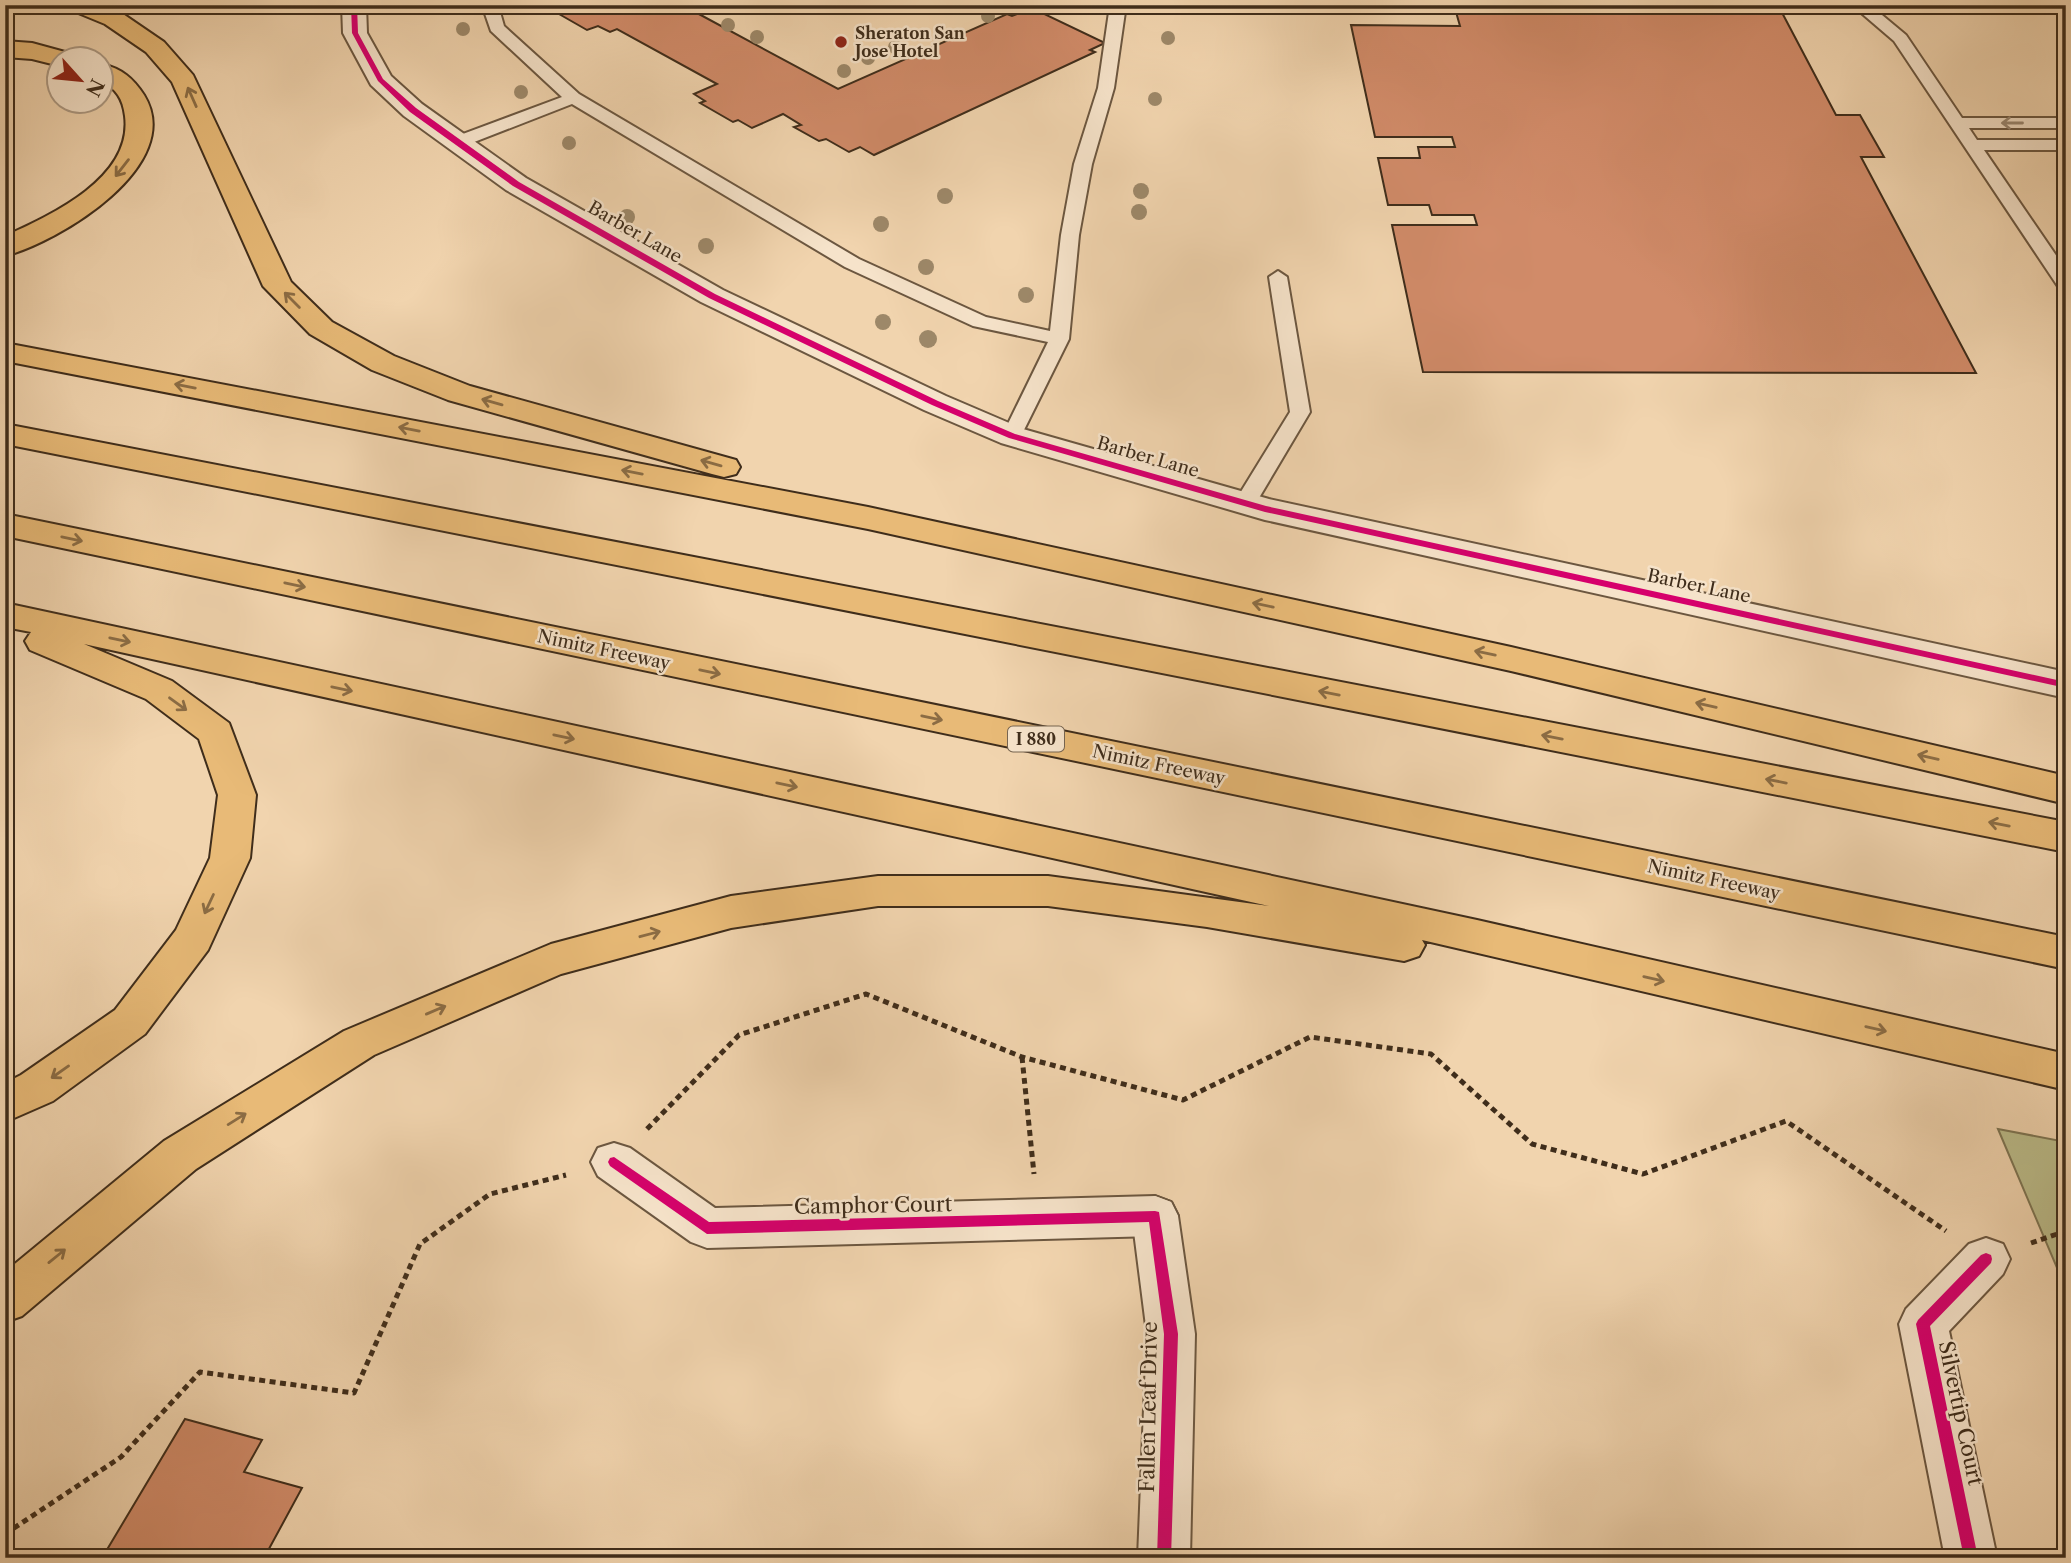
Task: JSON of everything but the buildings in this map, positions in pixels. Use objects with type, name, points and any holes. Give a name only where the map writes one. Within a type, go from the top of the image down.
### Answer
[{"type":"highway","points":[[80,5],[114,19],[155,47],[184,80],[278,286],[321,328],[383,363],[460,393],[802,489],[868,517]]},
{"type":"highway","points":[[5,49],[46,55]]},
{"type":"highway","points":[[5,247],[89,202],[115,177],[132,155],[140,125],[138,108],[124,84],[116,80]]},
{"type":"highway","points":[[5,352],[868,517],[1511,659],[2066,790]]},
{"type":"highway","points":[[5,434],[2066,837]]},
{"type":"highway","name":"Nimitz Freeway","points":[[5,525],[2066,953]]},
{"type":"highway","points":[[5,615],[1477,936],[2066,1073]]},
{"type":"highway","points":[[5,625],[159,690],[216,732],[237,794],[230,858],[193,939],[130,1022],[37,1088],[5,1104]]},
{"type":"highway","points":[[5,1301],[180,1155],[359,1043],[551,960],[732,912],[878,891],[1048,891],[1207,911],[1469,956],[1588,963]]},
{"type":"street","name":"Barber Lane","points":[[354,5],[355,33],[380,80],[413,110],[516,184],[712,296],[935,403],[1012,436],[1245,503],[2066,685]]},
{"type":"street","name":"Camphor Court","points":[[614,1162],[707,1228],[1155,1216]]},
{"type":"street","name":"Fallen Leaf Drive","points":[[1155,1216],[1171,1334],[1164,1558]]},
{"type":"street","name":"Silvertip Court","points":[[1971,1558],[1923,1324],[1986,1259]]},
{"type":"lane","points":[[490,5],[497,27],[573,98],[852,263],[980,322],[1059,339]]},
{"type":"lane","points":[[1012,436],[1059,339],[1070,235],[1083,164],[1106,88],[1118,5]]},
{"type":"lane","points":[[1860,5],[1900,38],[2066,284]]},
{"type":"lane","points":[[458,142],[573,98]]},
{"type":"lane","points":[[1958,123],[2066,123]]},
{"type":"lane","points":[[1972,145],[2066,145]]},
{"type":"lane","points":[[1245,503],[1300,412],[1278,277]]},
{"type":"path","points":[[1021,1057],[1039,1220]]},
{"type":"green space","points":[[1998,1129],[2066,1142],[2066,1289]]},
{"type":"cycle path","points":[[354,5],[355,33],[380,80],[413,110],[516,184],[712,296],[935,403],[1012,436],[1265,509],[2066,685]]},
{"type":"cycle path","points":[[614,1162],[707,1228],[1155,1216],[1171,1334],[1164,1558]]},
{"type":"cycle path","points":[[1971,1558],[1923,1324],[1986,1259]]},
{"type":"place","name":"Sheraton San Jose Hotel","points":[[841,42]]}]
